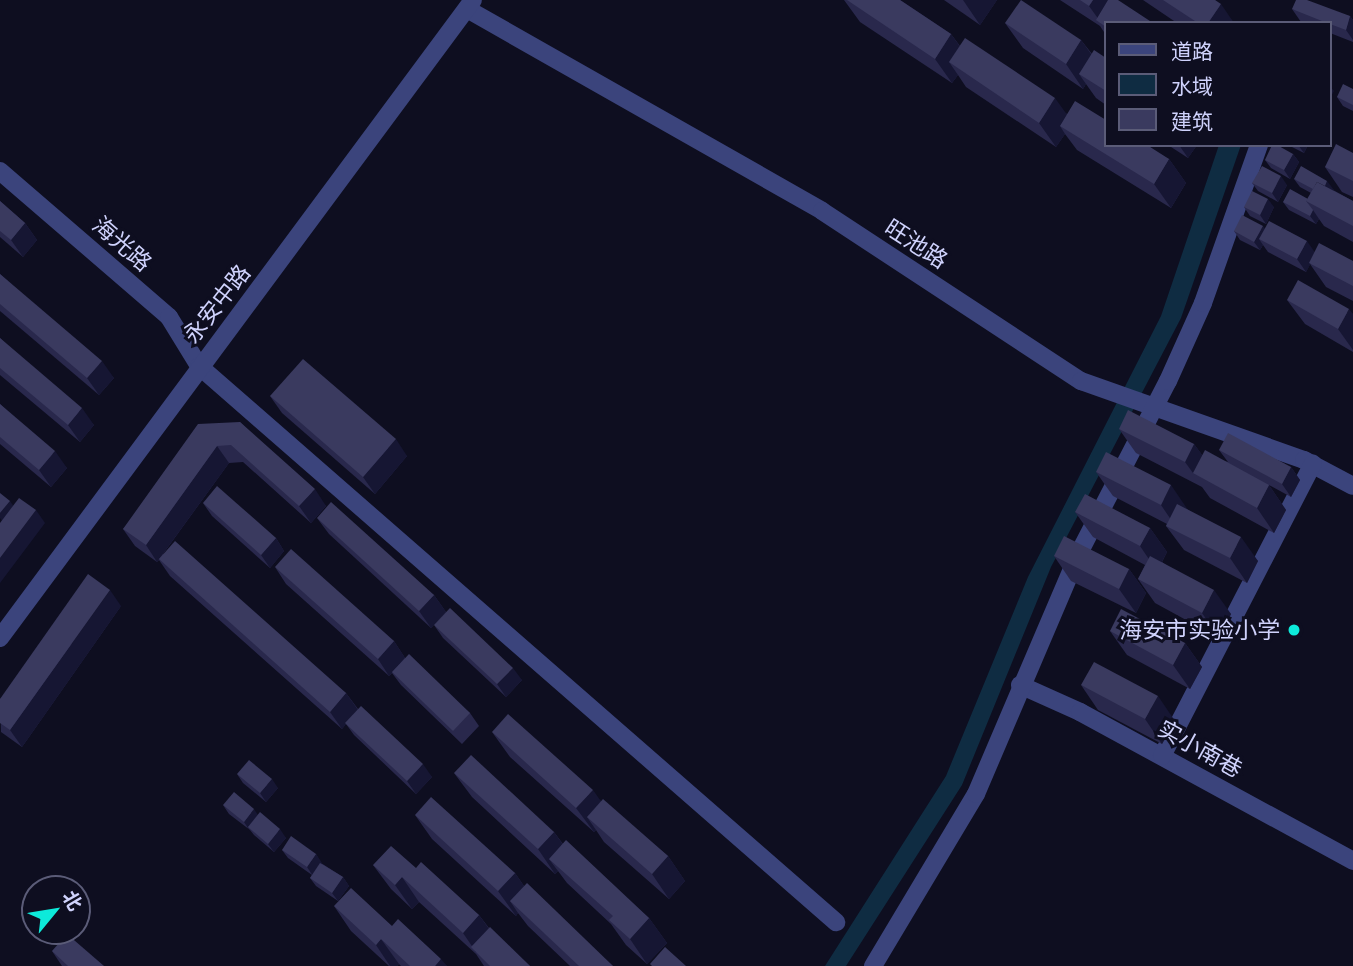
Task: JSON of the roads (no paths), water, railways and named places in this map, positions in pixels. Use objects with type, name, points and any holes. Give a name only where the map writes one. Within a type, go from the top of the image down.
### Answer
[{"type":"street","name":"永安中路","points":[[0,638],[470,4]]},
{"type":"street","name":"旺池路","points":[[470,4],[822,211],[1081,381],[1154,410],[1313,464],[1353,486]]},
{"type":"street","points":[[873,966],[976,794],[1020,685],[1077,558],[1154,410],[1203,303],[1258,147]]},
{"type":"street","name":"海光路","points":[[0,171],[169,317],[200,366],[836,922]]},
{"type":"street","points":[[1162,756],[1313,464]]},
{"type":"street","name":"实小南巷","points":[[1020,685],[1162,756],[1353,861]]},
{"type":"water","points":[[1218,147],[1240,147],[1181,318],[1051,567],[962,785],[846,966],[825,966],[946,776],[1028,577],[1161,316]]},
{"type":"place","name":"海安市实验小学","points":[[1294,630]]}]
